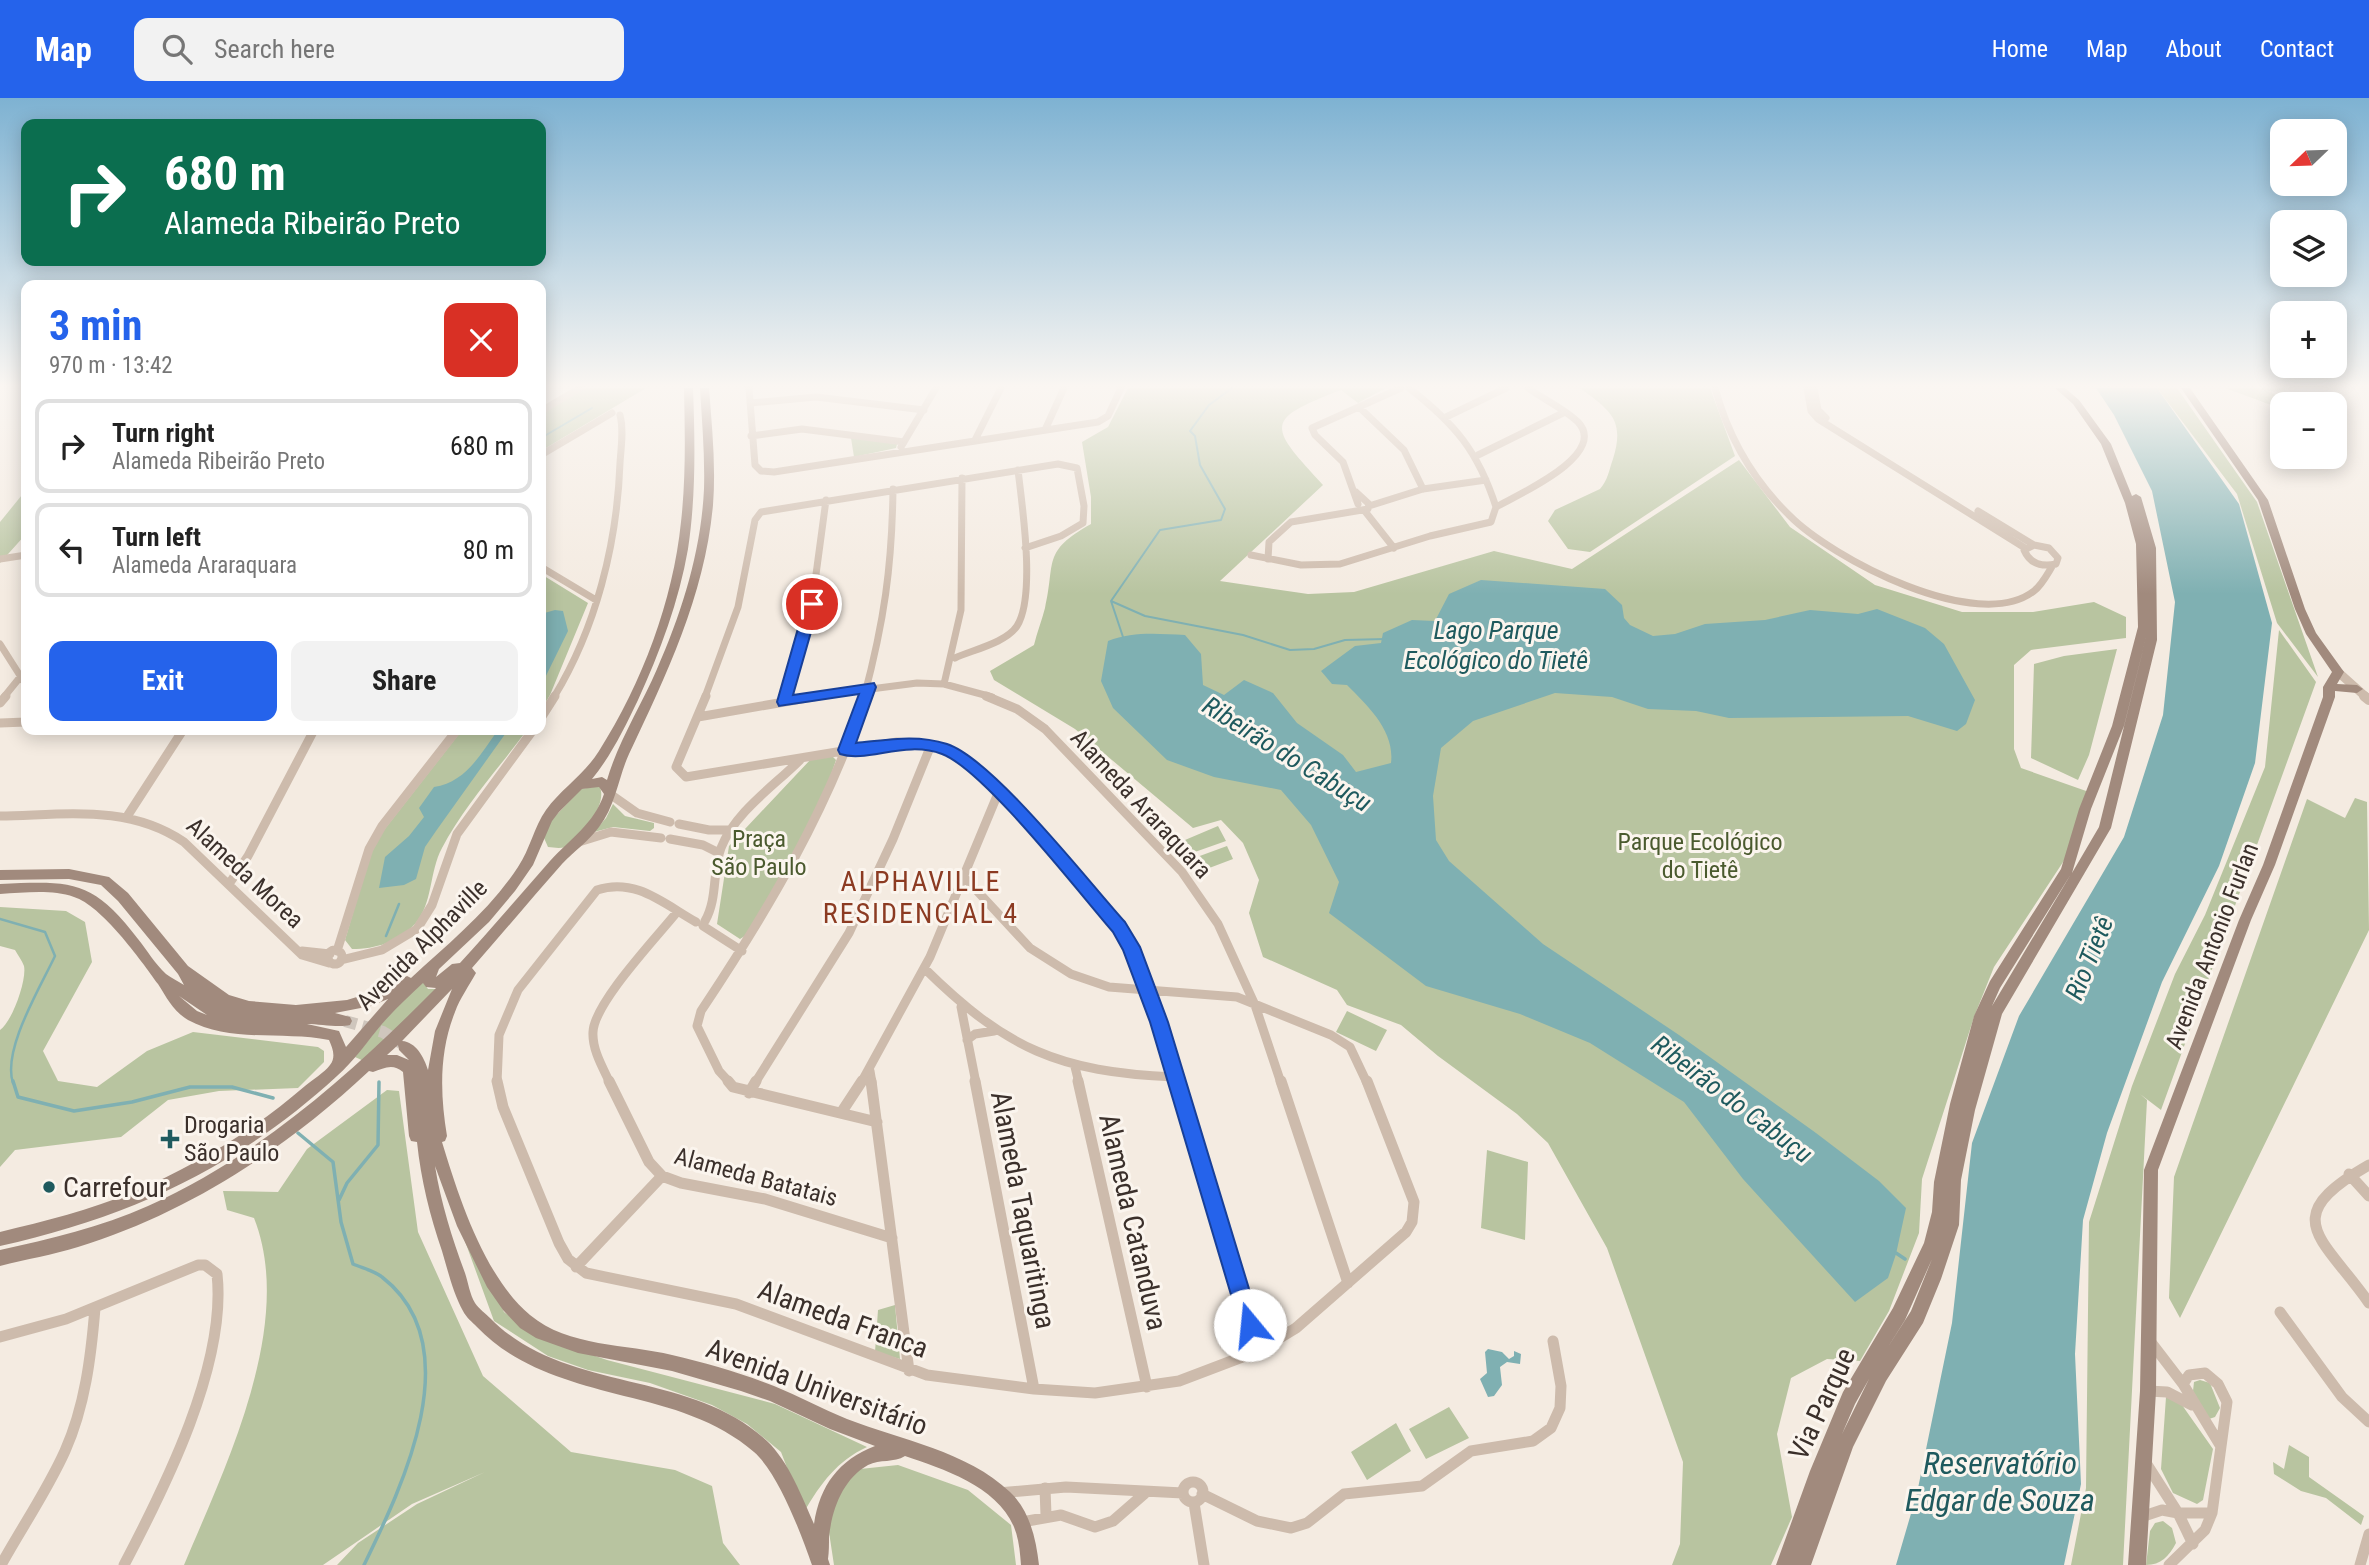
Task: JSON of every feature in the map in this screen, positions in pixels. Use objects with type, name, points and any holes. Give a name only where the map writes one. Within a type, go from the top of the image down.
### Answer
[{"type":"main road","name":"Avenida Alphaville","points":[[0,1239],[91,1216],[185,1176],[250,1137],[287,1111],[337,1067],[385,1010],[470,933],[519,877],[550,813],[579,785],[613,735],[661,631],[671,599],[688,510],[688,456]]},
{"type":"main road","name":"Avenida Alphaville","points":[[402,1041],[571,847],[594,826],[610,794],[615,772],[677,639],[694,582],[708,506],[706,456]]},
{"type":"main road","points":[[1926,1275],[1937,1227],[1941,1182],[1957,1104],[1981,1016],[1995,985],[2067,870],[2083,818],[2118,726],[2143,627],[2141,544],[2130,503],[2111,456]]},
{"type":"main road","points":[[1926,1275],[1951,1225],[1954,1180],[1968,1110],[1996,1012],[2105,828],[2150,656],[2154,620],[2151,548],[2136,498],[2118,456]]},
{"type":"main road","points":[[2233,456],[2263,500],[2300,609],[2323,652],[2338,672]]},
{"type":"main road","points":[[2323,652],[2329,692],[2357,689]]},
{"type":"main road","name":"Avenida Antonio Furlan","points":[[2137,1565],[2148,1391],[2151,1170],[2245,920],[2269,865],[2338,672]]},
{"type":"main road","points":[[579,785],[602,782],[610,794]]},
{"type":"main road","points":[[2094,789],[2106,791],[2113,799]]},
{"type":"main road","points":[[2083,818],[2093,826],[2105,828]]},
{"type":"main road","points":[[0,875],[69,874],[105,881],[123,897],[183,970],[186,980],[207,1000],[255,1020]]},
{"type":"main road","points":[[0,889],[51,888],[89,897],[109,914],[162,979],[213,1013],[241,1021],[318,1017],[345,1021]]},
{"type":"main road","points":[[468,964],[456,968],[439,982],[430,983],[427,980],[430,973],[465,943],[470,933]]},
{"type":"main road","points":[[455,1201],[437,1121],[436,1046],[452,1000],[486,943]]},
{"type":"main road","points":[[183,970],[193,974],[215,995],[243,1006],[268,1010],[355,1004],[392,992],[422,969],[431,967]]},
{"type":"main road","points":[[162,979],[167,992],[189,1014],[212,1023],[256,1030],[306,1029],[334,1034],[341,1051],[337,1067],[353,1064],[360,1074]]},
{"type":"main road","points":[[0,1258],[86,1237],[188,1195],[251,1158],[402,1041]]},
{"type":"main road","name":"Avenida Universitário","points":[[402,1041],[413,1051],[420,1065],[431,1197],[469,1308],[478,1321],[506,1342],[549,1367],[681,1401],[737,1429],[771,1459],[821,1562]]},
{"type":"main road","points":[[360,1074],[393,1060],[405,1064],[410,1070],[421,1168],[431,1197]]},
{"type":"main road","name":"Avenida Universitário","points":[[424,1104],[455,1201],[495,1285],[511,1308],[539,1331],[579,1346],[705,1371],[763,1390],[958,1469],[998,1493],[1022,1522],[1030,1565]]},
{"type":"main road","name":"Via Parque","points":[[1785,1565],[1818,1471],[1849,1398],[1899,1314],[1926,1275]]},
{"type":"main road","name":"Via Parque","points":[[1802,1565],[1846,1444],[1880,1375],[1917,1317],[1926,1275]]},
{"type":"main road","points":[[821,1562],[822,1512],[832,1489],[848,1470],[868,1457],[889,1450],[910,1451]]},
{"type":"street","points":[[546,709],[566,673],[597,596],[617,510],[620,456]]},
{"type":"street","points":[[754,456],[755,465],[766,472],[875,456]]},
{"type":"street","points":[[1339,456],[1355,491],[1394,548]]},
{"type":"street","points":[[1407,456],[1423,489]]},
{"type":"street","points":[[1251,555],[1301,565],[1329,565],[1360,560],[1439,534],[1485,525],[1494,519],[1496,506],[1478,456]]},
{"type":"street","points":[[1496,506],[1567,465],[1577,456]]},
{"type":"street","points":[[1746,456],[1766,490],[1800,527],[1863,569],[1916,591],[1960,601],[2003,601],[2019,597],[2043,583],[2058,561],[2057,554],[2044,546],[2025,548]]},
{"type":"street","points":[[1878,456],[2025,548]]},
{"type":"street","points":[[1890,456],[2034,545]]},
{"type":"street","points":[[1025,548],[1061,536],[1083,523],[1084,506],[1077,468],[1058,464],[767,509],[758,515],[738,607],[698,717],[676,761],[678,771],[686,777],[897,742],[931,745],[960,756],[999,791],[1107,910],[1131,947],[1149,990],[1258,1351]]},
{"type":"street","points":[[955,658],[1017,626],[1023,608],[1025,548],[1018,470]]},
{"type":"street","points":[[944,684],[955,658],[962,585],[962,478]]},
{"type":"street","points":[[1268,559],[1269,542],[1291,522],[1345,513],[1423,489],[1486,480]]},
{"type":"street","points":[[877,1122],[749,1093],[726,1082],[697,1026],[701,1011],[743,951],[807,837],[846,750],[869,687],[890,587],[894,548],[893,489]]},
{"type":"street","points":[[1492,494],[1509,498]]},
{"type":"street","points":[[784,702],[812,604],[826,500]]},
{"type":"street","points":[[2025,548],[2024,553],[2033,562],[2043,583]]},
{"type":"street","points":[[0,559],[21,556]]},
{"type":"street","points":[[2033,562],[2053,565]]},
{"type":"street","points":[[546,570],[597,596]]},
{"type":"street","points":[[0,644],[21,676],[0,703]]},
{"type":"street","points":[[2338,672],[2369,700]]},
{"type":"street","name":"Alameda Araraquara","points":[[698,717],[869,687],[900,683],[944,684],[994,698],[1017,709],[1045,729],[1182,872],[1218,924],[1255,1004],[1348,1283]]},
{"type":"street","points":[[0,723],[21,722]]},
{"type":"street","points":[[128,815],[180,735]]},
{"type":"street","points":[[229,884],[248,856],[311,735]]},
{"type":"street","points":[[453,735],[382,827],[369,849],[334,957],[397,944],[420,927],[433,903],[444,858],[453,840],[529,735]]},
{"type":"street","points":[[749,1093],[849,933],[893,839],[931,745]]},
{"type":"street","points":[[701,923],[711,911],[719,853],[732,830],[801,760]]},
{"type":"street","points":[[841,1113],[870,1071],[924,968],[967,880],[999,791]]},
{"type":"street","points":[[610,794],[637,813],[694,827],[732,830]]},
{"type":"street","name":"Alameda Morea","points":[[0,816],[128,815],[174,834],[311,960],[334,957]]},
{"type":"street","points":[[645,835],[658,828],[658,818]]},
{"type":"street","points":[[684,841],[685,833],[694,827]]},
{"type":"street","points":[[571,847],[607,831],[684,841],[719,853]]},
{"type":"street","name":"Alameda Franca","points":[[576,1267],[600,1278],[736,1304],[834,1339],[909,1370],[1034,1389],[1095,1393],[1179,1381],[1258,1351],[1296,1328],[1406,1233],[1412,1222],[1413,1202],[1350,1047],[1297,1019],[1226,994],[1149,990],[1091,983],[1047,961],[1030,948],[967,880]]},
{"type":"street","points":[[662,1176],[576,1267],[559,1243],[503,1107],[496,1069],[499,1035],[518,990],[597,890],[613,884],[633,887],[701,923],[743,951]]},
{"type":"street","name":"Alameda Batatais","points":[[677,912],[604,1003],[593,1031],[594,1047],[603,1070],[649,1162],[662,1176],[765,1199],[892,1238]]},
{"type":"street","points":[[924,968],[961,1007],[994,1031],[1047,1059],[1114,1075],[1174,1077]]},
{"type":"street","name":"Alameda Taquaritinga","points":[[961,1007],[1034,1389]]},
{"type":"street","points":[[967,1040],[975,1034],[994,1031]]},
{"type":"street","name":"Alameda Catanduva","points":[[1075,1067],[1147,1387]]},
{"type":"street","points":[[870,1071],[909,1370]]},
{"type":"street","points":[[2369,1165],[2335,1182],[2317,1199],[2312,1209],[2313,1221],[2328,1250],[2369,1303]]},
{"type":"street","points":[[2349,1174],[2369,1196]]},
{"type":"street","points":[[0,1337],[95,1308],[198,1265],[213,1268],[218,1281],[217,1304],[194,1415],[162,1494],[124,1565]]},
{"type":"street","points":[[1,1565],[52,1477],[76,1422],[89,1368],[95,1308]]},
{"type":"street","points":[[2280,1312],[2342,1397],[2369,1422]]},
{"type":"street","points":[[2148,1340],[2183,1384],[2220,1445]]},
{"type":"street","points":[[998,1493],[1020,1488],[1045,1488],[1124,1489],[1144,1494],[1183,1493],[1186,1500],[1198,1499],[1265,1524],[1296,1528],[1320,1514],[1341,1495],[1357,1491],[1414,1488],[1431,1481],[1470,1452],[1486,1447],[1522,1446],[1540,1438],[1559,1416],[1562,1398],[1553,1341]]},
{"type":"street","points":[[2169,1565],[2193,1544],[2204,1530],[2211,1513],[2227,1402],[2223,1392],[2205,1373],[2189,1375],[2183,1384]]},
{"type":"street","points":[[2148,1391],[2175,1395],[2194,1406]]},
{"type":"street","points":[[2145,1462],[2178,1513],[2193,1544]]},
{"type":"street","points":[[1045,1488],[1046,1515]]},
{"type":"street","points":[[1022,1522],[1046,1515],[1060,1515],[1095,1527],[1113,1521],[1144,1494]]},
{"type":"street","points":[[1198,1499],[1204,1565]]},
{"type":"street","points":[[2141,1517],[2162,1510],[2211,1513]]},
{"type":"street","points":[[2360,1565],[2369,1534]]},
{"type":"green space","name":"Parque Ecológico do Tietê","points":[[1084,456],[1298,456],[1323,485],[1220,581],[1308,594],[1354,592],[1494,551],[1572,569],[1739,460],[1790,527],[1875,585],[1962,612],[2033,612],[2094,602],[2126,617],[2126,638],[2031,650],[2014,665],[2014,749],[2021,768],[2089,792],[2067,856],[1994,967],[1974,1017],[1922,1179],[1919,1233],[1889,1311],[1860,1361],[1827,1359],[1791,1378],[1777,1434],[1792,1517],[1771,1565],[1672,1565],[1680,1544],[1683,1462],[1607,1248],[1548,1143],[1517,1114],[1401,1025],[1347,1005],[1337,990],[1263,957],[1249,913],[1259,880],[1243,843],[1221,820],[1193,828],[1075,729],[994,680],[990,671],[1034,645],[1045,608],[1053,559],[1064,542],[1091,524],[1091,497]]},
{"type":"green space","points":[[1613,456],[1734,456],[1590,552],[1568,549],[1548,521],[1555,510],[1600,489]]},
{"type":"green space","points":[[2209,456],[2225,456],[2257,502],[2318,677],[2277,623],[2237,494]]},
{"type":"green space","points":[[21,496],[21,540],[0,563],[0,522]]},
{"type":"green space","points":[[546,577],[588,603],[546,702]]},
{"type":"green space","points":[[2279,630],[2316,682],[2161,1110],[2140,1094],[2147,1100],[2123,1565],[2071,1565],[2086,1488],[2089,1222],[2132,1086],[2175,974],[2205,915],[2265,767]]},
{"type":"green space","points":[[2117,649],[2089,755],[2078,780],[2031,758],[2034,664],[2064,656]]},
{"type":"green space","points":[[458,735],[523,735],[451,832],[438,857],[425,907],[415,924],[401,936],[386,943],[370,948],[352,949],[345,940],[373,844]]},
{"type":"green space","name":"Praça São Paulo","points":[[832,756],[836,760],[808,827],[748,934],[740,939],[717,924],[729,846],[811,759]]},
{"type":"green space","points":[[599,786],[601,800],[594,817],[582,834],[571,845],[548,847],[544,838],[545,827],[581,789]]},
{"type":"green space","points":[[2355,798],[2367,802],[2369,930],[2180,1318],[2169,1298],[2174,1177],[2307,799],[2345,818]]},
{"type":"green space","points":[[613,804],[625,816],[654,823],[654,828],[650,831],[613,827],[594,832]]},
{"type":"green space","points":[[1218,826],[1226,841],[1192,853],[1185,840]]},
{"type":"green space","points":[[1227,846],[1233,859],[1204,870],[1197,857]]},
{"type":"green space","points":[[0,907],[66,911],[85,922],[92,962],[43,1051],[58,1081],[97,1087],[147,1051],[193,1032],[318,1047],[324,1051],[324,1062],[298,1088],[219,1091],[168,1100],[121,1137],[15,1150],[0,1167],[0,1030],[14,1010],[21,990],[24,966],[15,950],[0,946]]},
{"type":"green space","points":[[423,982],[428,989],[441,989],[366,1062],[355,1057],[392,1011]]},
{"type":"green space","points":[[1347,1011],[1387,1030],[1376,1051],[1336,1032]]},
{"type":"green space","points":[[387,1090],[399,1091],[418,1232],[483,1376],[571,1452],[675,1470],[712,1486],[723,1543],[740,1565],[337,1565],[358,1543],[417,1504],[485,1472],[412,1504],[323,1565],[184,1565],[235,1440],[250,1394],[261,1349],[267,1303],[265,1259],[254,1218],[227,1210],[223,1191],[278,1192],[307,1149]]},
{"type":"green space","points":[[1487,1150],[1528,1162],[1525,1240],[1481,1228]]},
{"type":"green space","points":[[450,1200],[504,1312],[534,1335],[607,1360],[775,1404],[867,1447],[838,1466],[804,1512],[781,1452],[747,1424],[712,1405],[650,1383],[588,1370],[548,1356],[494,1321]]},
{"type":"green space","points":[[895,1305],[900,1359],[875,1352],[878,1310]]},
{"type":"green space","points":[[2200,1380],[2210,1383],[2220,1408],[2215,1417],[2209,1419],[2193,1391],[2194,1382]]},
{"type":"green space","points":[[2166,1397],[2182,1405],[2213,1449],[2203,1500],[2197,1504],[2173,1493],[2161,1469]]},
{"type":"green space","points":[[1449,1407],[1469,1438],[1426,1459],[1409,1429]]},
{"type":"green space","points":[[1396,1423],[1411,1451],[1367,1480],[1351,1452]]},
{"type":"green space","points":[[2289,1445],[2309,1457],[2309,1477],[2364,1516],[2361,1525],[2326,1498],[2301,1491],[2274,1474],[2273,1462],[2284,1469]]},
{"type":"green space","points":[[898,1465],[968,1490],[1011,1525],[1016,1565],[834,1565],[827,1519],[834,1496],[860,1469]]},
{"type":"green space","points":[[2163,1521],[2172,1528],[2176,1543],[2164,1559],[2146,1565],[2150,1531],[2155,1523]]},
{"type":"water","name":"Reservatório Edgar de Souza","points":[[2135,456],[2205,456],[2239,504],[2272,623],[2255,763],[2219,866],[2162,982],[2107,1133],[2083,1220],[2075,1354],[2081,1484],[2064,1565],[1896,1565],[1917,1493],[1952,1323],[1972,1143],[2019,1016],[2124,837],[2163,715],[2175,602],[2152,491]]},
{"type":"water","name":"Lago Parque Ecológico do Tietê","points":[[1481,580],[1605,589],[1622,605],[1624,618],[1630,625],[1653,636],[1675,634],[1705,624],[1765,620],[1810,610],[1858,614],[1877,609],[1925,628],[1944,644],[1975,700],[1966,724],[1957,731],[1908,716],[1729,718],[1696,711],[1648,709],[1612,697],[1555,693],[1473,721],[1441,748],[1433,796],[1436,840],[1449,861],[1543,944],[1679,1035],[1816,1133],[1879,1181],[1906,1208],[1888,1278],[1855,1302],[1743,1179],[1684,1102],[1590,1043],[1520,1014],[1426,986],[1329,913],[1339,882],[1311,825],[1281,790],[1214,777],[1167,760],[1113,708],[1101,681],[1108,641],[1136,634],[1185,635],[1201,654],[1203,685],[1224,695],[1244,680],[1273,693],[1297,723],[1343,755],[1356,772],[1391,763],[1389,740],[1378,720],[1347,685],[1332,684],[1321,671],[1355,646],[1381,643],[1383,633],[1412,620],[1435,621],[1449,594]]},
{"type":"water","points":[[563,611],[568,631],[546,676],[546,613]]},
{"type":"water","points":[[494,735],[504,735],[425,847],[416,879],[404,885],[379,888],[385,857],[409,836],[424,817],[419,808],[434,787],[455,780],[478,758]]},
{"type":"water","points":[[1488,1349],[1502,1352],[1509,1359],[1514,1356],[1514,1351],[1521,1354],[1520,1364],[1507,1362],[1500,1367],[1502,1385],[1494,1396],[1488,1397],[1480,1379],[1487,1373],[1485,1352]]},
{"type":"waterway","name":"Ribeirão do Cabuçu","points":[[1111,601],[1160,530],[1221,520],[1225,509],[1200,465],[1199,456]]},
{"type":"waterway","points":[[1111,601],[1145,616],[1243,635],[1290,650],[1314,649],[1345,640],[1386,639]]},
{"type":"waterway","name":"Ribeirão do Cabuçu","points":[[1111,601],[1123,637]]},
{"type":"waterway","points":[[386,936],[399,904]]},
{"type":"waterway","points":[[0,919],[45,932],[55,956],[18,1037],[11,1069],[13,1083]]},
{"type":"waterway","points":[[13,1081],[18,1097],[74,1111],[132,1102],[190,1087],[232,1087],[273,1098]]},
{"type":"waterway","points":[[339,1200],[347,1183],[378,1145],[379,1082]]},
{"type":"waterway","points":[[298,1133],[333,1162],[341,1222],[353,1264],[382,1277],[408,1306],[422,1340],[425,1378],[421,1418],[395,1497],[364,1565]]},
{"type":"waterway","name":"Ribeirão do Cabuçu","points":[[1896,1253],[1905,1259]]},
{"type":"tunnel","points":[[345,1021],[383,1032],[401,1043]]},
{"type":"place","name":"Drogaria São Paulo","points":[[170,1139]]},
{"type":"place","name":"Carrefour","points":[[49,1187]]},
{"type":"district","name":"ALPHAVILLE RESIDENCIAL 4","points":[[921,897]]},
{"type":"route","points":[[812,604],[784,702],[869,687],[846,750],[914,742],[944,748],[960,756],[999,791],[1075,873],[1119,927],[1131,947],[1149,990],[1250,1325]]},
{"type":"water label","name":"Rio Tietê","points":[[2089,958]]}]
